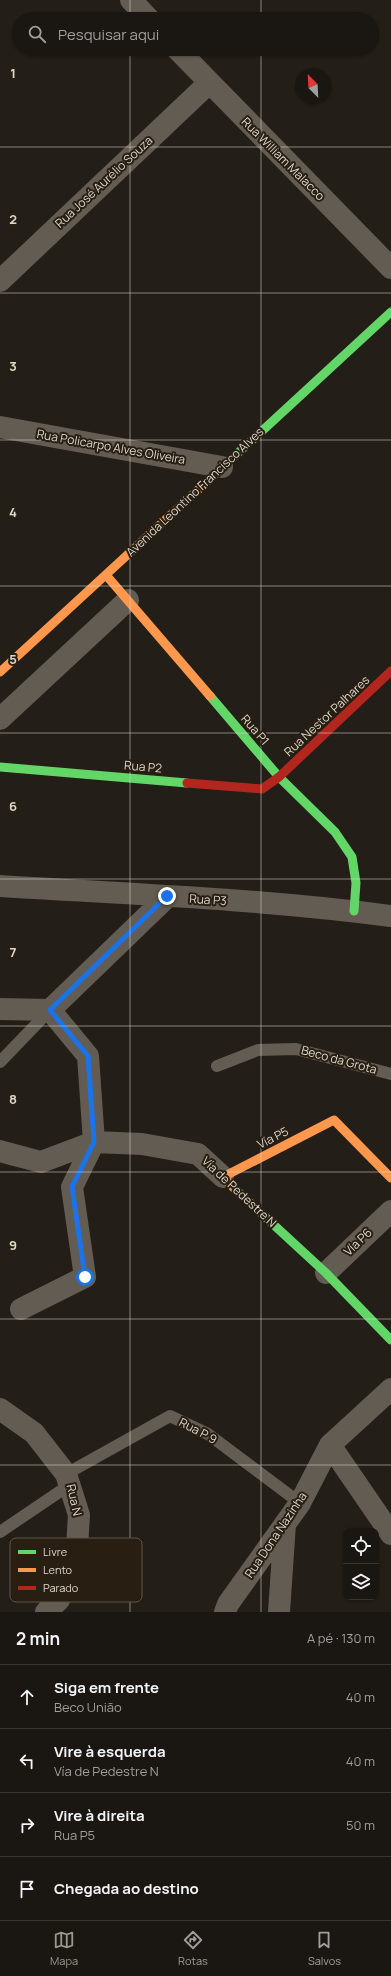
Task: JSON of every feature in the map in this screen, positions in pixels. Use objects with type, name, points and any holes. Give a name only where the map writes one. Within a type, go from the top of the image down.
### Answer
[{"type":"street","points":[[131,0],[142,12]]},
{"type":"street","name":"Rua William Malacco","points":[[183,56],[208,83],[391,268]]},
{"type":"street","name":"Rua José Aurélio Souza","points":[[0,281],[208,83]]},
{"type":"street","name":"Avenida Leontino Francisco Alves","points":[[0,672],[391,312]]},
{"type":"street","name":"Rua Policarpo Alves Oliveira","points":[[0,427],[222,467]]},
{"type":"street","name":"Rua P1","points":[[106,575],[279,777],[334,832],[352,857],[356,883],[354,911]]},
{"type":"street","points":[[0,719],[128,600]]},
{"type":"street","name":"Rua Nestor Palhares","points":[[279,777],[391,672]]},
{"type":"street","name":"Rua P2","points":[[0,767],[262,789],[279,777]]},
{"type":"street","name":"Rua P3","points":[[0,886],[167,896],[354,911],[391,916]]},
{"type":"street","points":[[0,1009],[50,1010],[167,896]]},
{"type":"street","points":[[21,1309],[85,1277],[72,1187],[94,1142],[88,1056],[50,1010]]},
{"type":"street","name":"Vía P5","points":[[223,1177],[334,1120],[391,1178]]},
{"type":"street","points":[[0,1151],[41,1162],[94,1142]]},
{"type":"street","name":"Vía de Pedestre N","points":[[94,1142],[142,1144],[198,1154],[326,1273],[391,1340]]},
{"type":"street","name":"Vía P6","points":[[326,1273],[391,1211]]},
{"type":"street","name":"Rua Dona Nazinha","points":[[226,1612],[228,1604],[300,1503],[330,1445],[391,1389]]},
{"type":"street","name":"Rua N","points":[[0,1409],[34,1433],[69,1479],[79,1515],[78,1538]]},
{"type":"street","points":[[330,1445],[391,1534]]},
{"type":"street","points":[[279,1612],[285,1524]]},
{"type":"street","name":"Rua N","points":[[46,1612],[57,1602]]},
{"type":"lane","points":[[0,1062],[50,1010]]},
{"type":"lane","name":"Beco da Grota","points":[[217,1066],[258,1050],[296,1049],[391,1074]]},
{"type":"lane","name":"Rua P 9","points":[[0,1532],[69,1479],[170,1416],[208,1434],[300,1503]]},
{"type":"traffic: fast","points":[[224,466],[391,312]]},
{"type":"traffic: fast","points":[[210,696],[279,777],[335,832],[352,857],[356,883],[354,911]]},
{"type":"traffic: fast","points":[[0,767],[187,783]]},
{"type":"traffic: fast","points":[[235,1189],[326,1273],[391,1340]]},
{"type":"traffic: slow","points":[[0,672],[224,466]]},
{"type":"traffic: slow","points":[[106,575],[210,696]]},
{"type":"traffic: slow","points":[[235,1189],[223,1177],[334,1120],[391,1178]]},
{"type":"traffic: jam","points":[[187,783],[262,789],[279,777],[391,671]]},
{"type":"route","points":[[85,1277],[72,1187],[94,1142],[88,1056],[50,1010],[167,896]]}]
